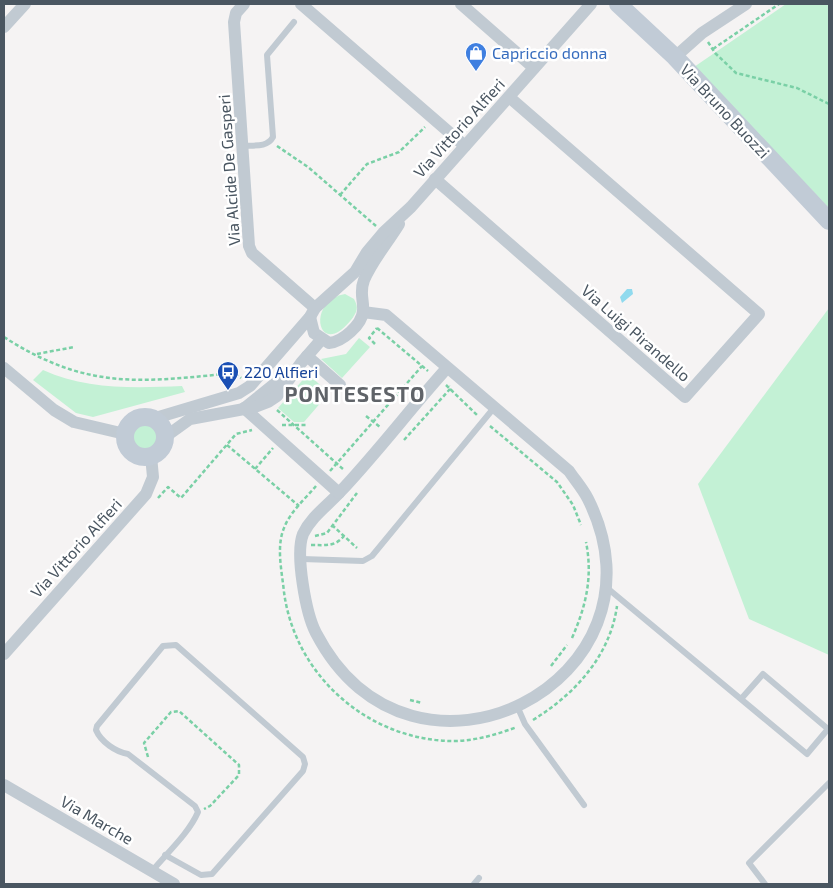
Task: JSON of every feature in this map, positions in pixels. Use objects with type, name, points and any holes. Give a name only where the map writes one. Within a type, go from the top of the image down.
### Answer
[{"type":"main road","name":"Via Bruno Buozzi","points":[[618,4],[675,57],[829,221]]},
{"type":"main road","points":[[152,418],[160,425],[164,438],[159,451],[143,458],[129,450],[125,434],[128,426],[135,420],[152,418]]},
{"type":"street","points":[[4,27],[25,4]]},
{"type":"street","name":"Via Alcide De Gasperi","points":[[244,4],[236,13],[234,22],[248,246],[252,253],[313,313]]},
{"type":"street","points":[[301,4],[465,146]]},
{"type":"street","points":[[461,4],[534,68]]},
{"type":"street","name":"Via Vittorio Alfieri","points":[[152,418],[239,393],[250,386],[335,289],[341,287],[355,272],[367,252],[383,232],[410,207],[591,4]]},
{"type":"street","points":[[675,57],[702,33],[740,6]]},
{"type":"street","name":"Via Luigi Pirandello","points":[[435,179],[685,397],[759,314],[509,97]]},
{"type":"street","name":"Via Vittorio Alfieri","points":[[363,312],[361,298],[365,279],[410,207]]},
{"type":"street","points":[[341,287],[348,288],[361,298]]},
{"type":"street","points":[[313,313],[314,333],[321,340],[328,343],[341,340],[360,320],[363,312],[386,315],[451,371],[493,409],[569,471],[588,497],[600,526],[606,567],[606,587],[601,613],[586,646],[568,671],[545,692],[518,708],[489,718],[458,722],[427,719],[397,711],[370,696],[346,677],[326,653],[312,625],[304,596],[308,559],[301,546],[306,529],[311,521],[339,493],[437,379],[451,371]]},
{"type":"street","points":[[164,438],[190,419],[268,402],[277,396],[304,359],[321,340]]},
{"type":"street","points":[[304,359],[340,385]]},
{"type":"street","points":[[244,408],[304,359]]},
{"type":"street","points":[[4,368],[54,410],[74,422],[125,434]]},
{"type":"street","points":[[244,408],[339,493]]},
{"type":"street","name":"Via Vittorio Alfieri","points":[[4,654],[146,494],[153,477],[151,456]]},
{"type":"street","name":"Via Marche","points":[[4,785],[174,884]]},
{"type":"lane","points":[[242,146],[262,145],[270,141],[272,137],[267,55],[294,22]]},
{"type":"lane","points":[[308,559],[363,561],[372,556],[493,409]]},
{"type":"lane","points":[[606,587],[807,754],[828,729],[762,674],[741,699]]},
{"type":"lane","points":[[152,871],[165,854],[195,819],[198,812],[195,806],[128,754],[119,752],[98,736],[96,730],[163,646],[170,644],[176,646],[303,756],[305,764],[303,771],[212,874],[202,874],[165,854]]},
{"type":"lane","points":[[518,708],[526,724],[584,805]]},
{"type":"lane","points":[[765,884],[749,863],[829,783]]},
{"type":"lane","points":[[474,884],[479,878]]},
{"type":"path","points":[[713,50],[779,4]]},
{"type":"path","points":[[702,33],[713,50],[736,73],[797,88],[829,104]]},
{"type":"path","points":[[340,195],[367,164],[399,152],[434,118]]},
{"type":"path","points":[[270,141],[308,167],[383,232]]},
{"type":"path","points":[[375,344],[369,338],[386,315]]},
{"type":"path","points":[[377,328],[556,482],[572,505],[584,530]]},
{"type":"path","points":[[4,337],[35,355],[92,375],[148,379],[235,373],[250,386]]},
{"type":"path","points":[[35,355],[74,347]]},
{"type":"path","points":[[422,366],[289,516],[283,530],[281,545],[286,603],[294,633],[310,664],[332,691],[359,713],[390,729],[423,738],[458,741],[492,736],[526,724],[555,706],[581,683],[601,655],[615,624],[618,597]]},
{"type":"path","points":[[450,389],[448,382],[451,371]]},
{"type":"path","points":[[400,444],[450,389]]},
{"type":"path","points":[[268,402],[363,486],[327,533],[313,537],[308,559]]},
{"type":"path","points":[[138,503],[146,510],[168,488],[181,498],[236,434],[264,427],[293,424],[306,425]]},
{"type":"path","points":[[227,445],[299,506]]},
{"type":"path","points":[[332,526],[357,548]]},
{"type":"path","points":[[549,667],[572,638],[583,613],[589,586],[589,558],[586,539]]},
{"type":"path","points":[[402,698],[429,706]]},
{"type":"path","points":[[146,768],[148,758],[144,743],[171,712],[180,711],[239,765],[240,769],[239,774],[210,806],[198,812]]},
{"type":"green space","points":[[786,4],[829,4],[829,208],[694,67]]},
{"type":"green space","points":[[345,294],[356,302],[357,310],[355,315],[340,331],[331,334],[324,332],[321,325],[321,316],[324,307],[332,299]]},
{"type":"green space","points":[[829,308],[829,655],[749,619],[698,484]]},
{"type":"green space","points":[[359,338],[370,347],[342,378],[321,359],[346,354]]},
{"type":"green space","points":[[43,370],[59,377],[93,384],[129,387],[182,386],[185,392],[93,417],[76,413],[33,380]]},
{"type":"green space","points":[[308,374],[329,393],[304,422],[294,422],[278,408]]},
{"type":"green space","points":[[144,424],[153,428],[157,437],[153,446],[144,450],[135,446],[131,437],[135,428]]},
{"type":"water","points":[[627,289],[632,289],[633,294],[622,303],[620,297]]},
{"type":"place","name":"Capriccio donna","points":[[476,72]]},
{"type":"place","name":"220 Alfieri","points":[[228,391]]},
{"type":"district","name":"PONTESESTO","points":[[355,395]]}]
